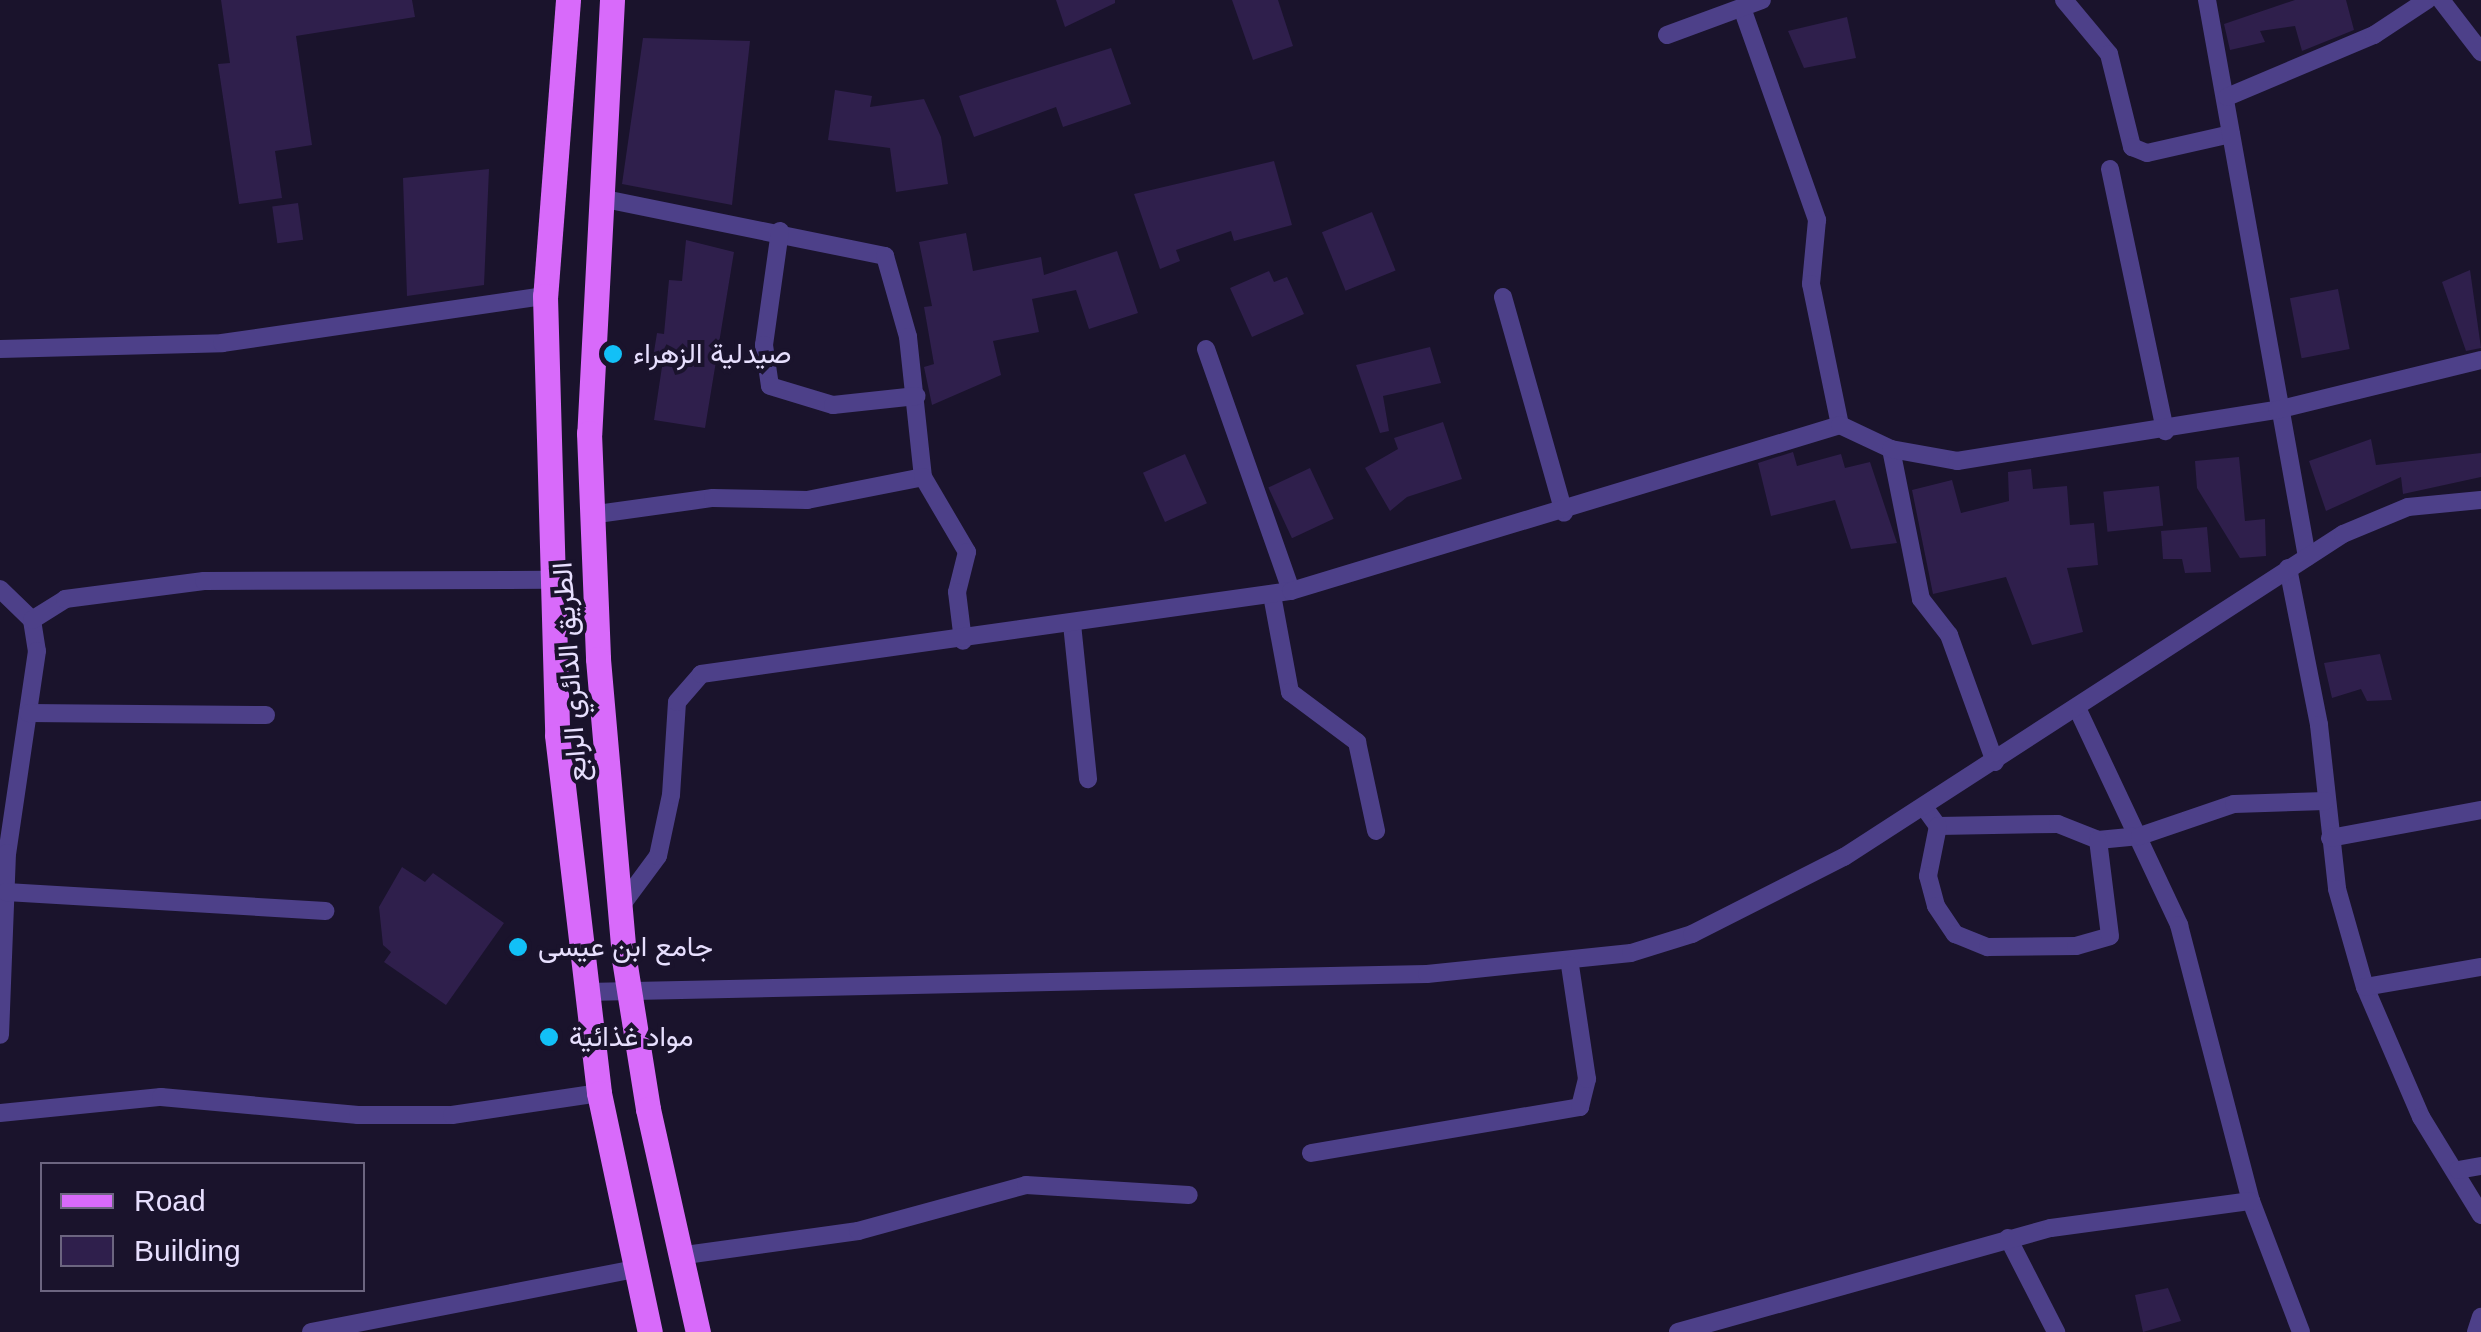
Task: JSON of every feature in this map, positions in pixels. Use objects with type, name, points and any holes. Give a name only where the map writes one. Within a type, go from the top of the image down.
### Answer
[{"type":"main road","name":"الطريق الدائري الرابع","points":[[568,0],[545,296],[548,580],[586,992],[600,1093],[650,1332]]},
{"type":"main road","name":"الطريق الدائري الرابع","points":[[612,0],[600,198],[590,515],[618,910],[678,1256],[698,1332]]},
{"type":"street","points":[[1667,35],[1762,0]]},
{"type":"street","points":[[2064,0],[2109,54],[2132,147],[2147,152],[2230,134]]},
{"type":"street","points":[[2207,0],[2227,97],[2277,410],[2307,557]]},
{"type":"street","points":[[2227,97],[2374,35],[2427,0]]},
{"type":"street","points":[[2441,0],[2481,52]]},
{"type":"street","points":[[1742,8],[1817,220],[1811,284],[1840,425]]},
{"type":"street","points":[[2110,168],[2165,431]]},
{"type":"street","points":[[600,198],[780,230],[893,264],[917,396],[922,477],[967,552],[957,592],[964,641]]},
{"type":"street","points":[[780,230],[764,344],[770,386],[833,405],[917,396]]},
{"type":"street","points":[[0,349],[222,343],[545,296]]},
{"type":"street","points":[[1504,297],[1564,512]]},
{"type":"street","points":[[1206,349],[1282,593],[1290,692],[1357,742],[1376,831]]},
{"type":"street","points":[[618,910],[658,856],[666,830],[674,719],[690,680],[719,670],[964,641],[1282,593],[1564,512],[1840,425],[1891,449],[1957,460],[2165,431],[2277,410],[2481,360]]},
{"type":"street","points":[[1891,449],[1920,599],[1949,635],[1995,762]]},
{"type":"street","points":[[590,515],[713,498],[807,500],[922,477]]},
{"type":"street","points":[[586,992],[1570,965],[1692,934],[1924,807],[2307,557],[2408,507],[2481,500]]},
{"type":"street","points":[[2288,568],[2319,725],[2330,838],[2365,987],[2436,1146],[2458,1170],[2481,1216]]},
{"type":"street","points":[[32,620],[65,599],[204,582],[548,580]]},
{"type":"street","points":[[0,589],[32,620],[37,651],[28,713],[6,795],[0,1035]]},
{"type":"street","points":[[1072,624],[1088,779]]},
{"type":"street","points":[[2078,710],[2140,836],[2190,962],[2251,1201],[2301,1332]]},
{"type":"street","points":[[28,713],[266,715]]},
{"type":"street","points":[[1938,826],[2058,824],[2098,840],[2140,836],[2234,804],[2324,801]]},
{"type":"street","points":[[1924,807],[1938,826],[1928,876],[1936,906],[1955,934],[1988,947],[2076,946],[2110,936],[2098,840]]},
{"type":"street","points":[[2330,838],[2481,810]]},
{"type":"street","points":[[6,892],[325,911]]},
{"type":"street","points":[[1312,1153],[1580,1107],[1587,1080],[1570,965]]},
{"type":"street","points":[[2365,987],[2481,967]]},
{"type":"street","points":[[0,1112],[161,1096],[358,1115],[452,1115],[600,1093]]},
{"type":"street","points":[[2458,1170],[2481,1166]]},
{"type":"street","points":[[678,1256],[858,1231],[1004,1187],[1189,1195]]},
{"type":"street","points":[[1678,1332],[2008,1238],[2251,1201]]},
{"type":"street","points":[[2008,1238],[2056,1332]]},
{"type":"street","points":[[311,1332],[635,1269]]},
{"type":"street","points":[[2476,1332],[2481,1317]]},
{"type":"building","points":[[221,0],[412,0],[415,17],[296,36],[312,145],[275,151],[282,198],[239,204],[218,64],[230,63]]},
{"type":"building","points":[[1056,0],[1115,0],[1115,3],[1065,27]]},
{"type":"building","points":[[1232,0],[1278,0],[1293,46],[1253,60]]},
{"type":"building","points":[[2295,0],[2346,0],[2354,30],[2302,51],[2295,26],[2260,31],[2265,42],[2230,50],[2224,24]]},
{"type":"building","points":[[1847,17],[1856,58],[1804,68],[1788,31]]},
{"type":"building","points":[[643,38],[750,41],[732,205],[622,184]]},
{"type":"building","points":[[1111,48],[1131,104],[1063,127],[1056,107],[974,137],[959,96]]},
{"type":"building","points":[[835,90],[872,96],[870,107],[924,99],[941,137],[948,184],[896,192],[890,148],[828,140]]},
{"type":"building","points":[[1274,161],[1292,225],[1234,241],[1231,231],[1176,250],[1180,261],[1160,269],[1134,194]]},
{"type":"building","points":[[489,169],[484,285],[407,296],[403,178]]},
{"type":"building","points":[[298,203],[303,240],[277,243],[272,207]]},
{"type":"building","points":[[1372,212],[1396,270],[1346,291],[1322,232]]},
{"type":"building","points":[[966,233],[973,271],[1041,257],[1044,275],[1117,251],[1138,313],[1089,329],[1076,290],[1032,299],[1039,332],[993,341],[1001,375],[932,405],[924,367],[934,364],[924,307],[932,306],[919,242]]},
{"type":"building","points":[[686,240],[734,252],[705,428],[654,420],[663,360],[653,358],[657,333],[664,334],[669,280],[682,281]]},
{"type":"building","points":[[2470,270],[2481,348],[2466,351],[2442,282]]},
{"type":"building","points":[[1269,271],[1274,282],[1287,277],[1304,314],[1252,337],[1230,288]]},
{"type":"building","points":[[2338,289],[2350,349],[2302,358],[2290,298]]},
{"type":"building","points":[[1430,347],[1441,383],[1383,396],[1389,431],[1380,433],[1356,365]]},
{"type":"building","points":[[1443,422],[1462,479],[1407,497],[1390,511],[1365,468],[1398,449],[1394,438]]},
{"type":"building","points":[[2371,439],[2376,465],[2481,453],[2481,477],[2403,494],[2401,477],[2326,511],[2309,461]]},
{"type":"building","points":[[1793,452],[1797,466],[1841,454],[1845,468],[1870,462],[1897,543],[1851,549],[1835,500],[1771,516],[1758,463]]},
{"type":"building","points":[[1185,454],[1207,503],[1165,522],[1143,473]]},
{"type":"building","points":[[2239,457],[2245,521],[2265,519],[2266,556],[2240,558],[2197,488],[2195,461]]},
{"type":"building","points":[[1310,468],[1334,519],[1292,538],[1268,487]]},
{"type":"building","points":[[2031,469],[2033,489],[2067,486],[2070,525],[2094,523],[2098,565],[2067,568],[2083,632],[2032,645],[2006,577],[1933,594],[1912,490],[1952,480],[1961,513],[2009,501],[2008,472]]},
{"type":"building","points":[[2159,486],[2163,526],[2107,532],[2103,492]]},
{"type":"building","points":[[2207,527],[2211,572],[2185,573],[2182,559],[2163,559],[2161,531]]},
{"type":"building","points":[[2380,654],[2392,700],[2367,701],[2361,689],[2332,698],[2324,663]]},
{"type":"building","points":[[402,867],[425,882],[433,873],[504,923],[446,1005],[384,962],[391,952],[383,945],[379,907]]},
{"type":"building","points":[[2168,1288],[2181,1321],[2143,1332],[2135,1295]]},
{"type":"place","name":"صيدلية الزهراء","points":[[613,354]]},
{"type":"place","name":"جامع ابن عيسى","points":[[518,947]]},
{"type":"place","name":"مواد غذائية","points":[[549,1037]]}]
